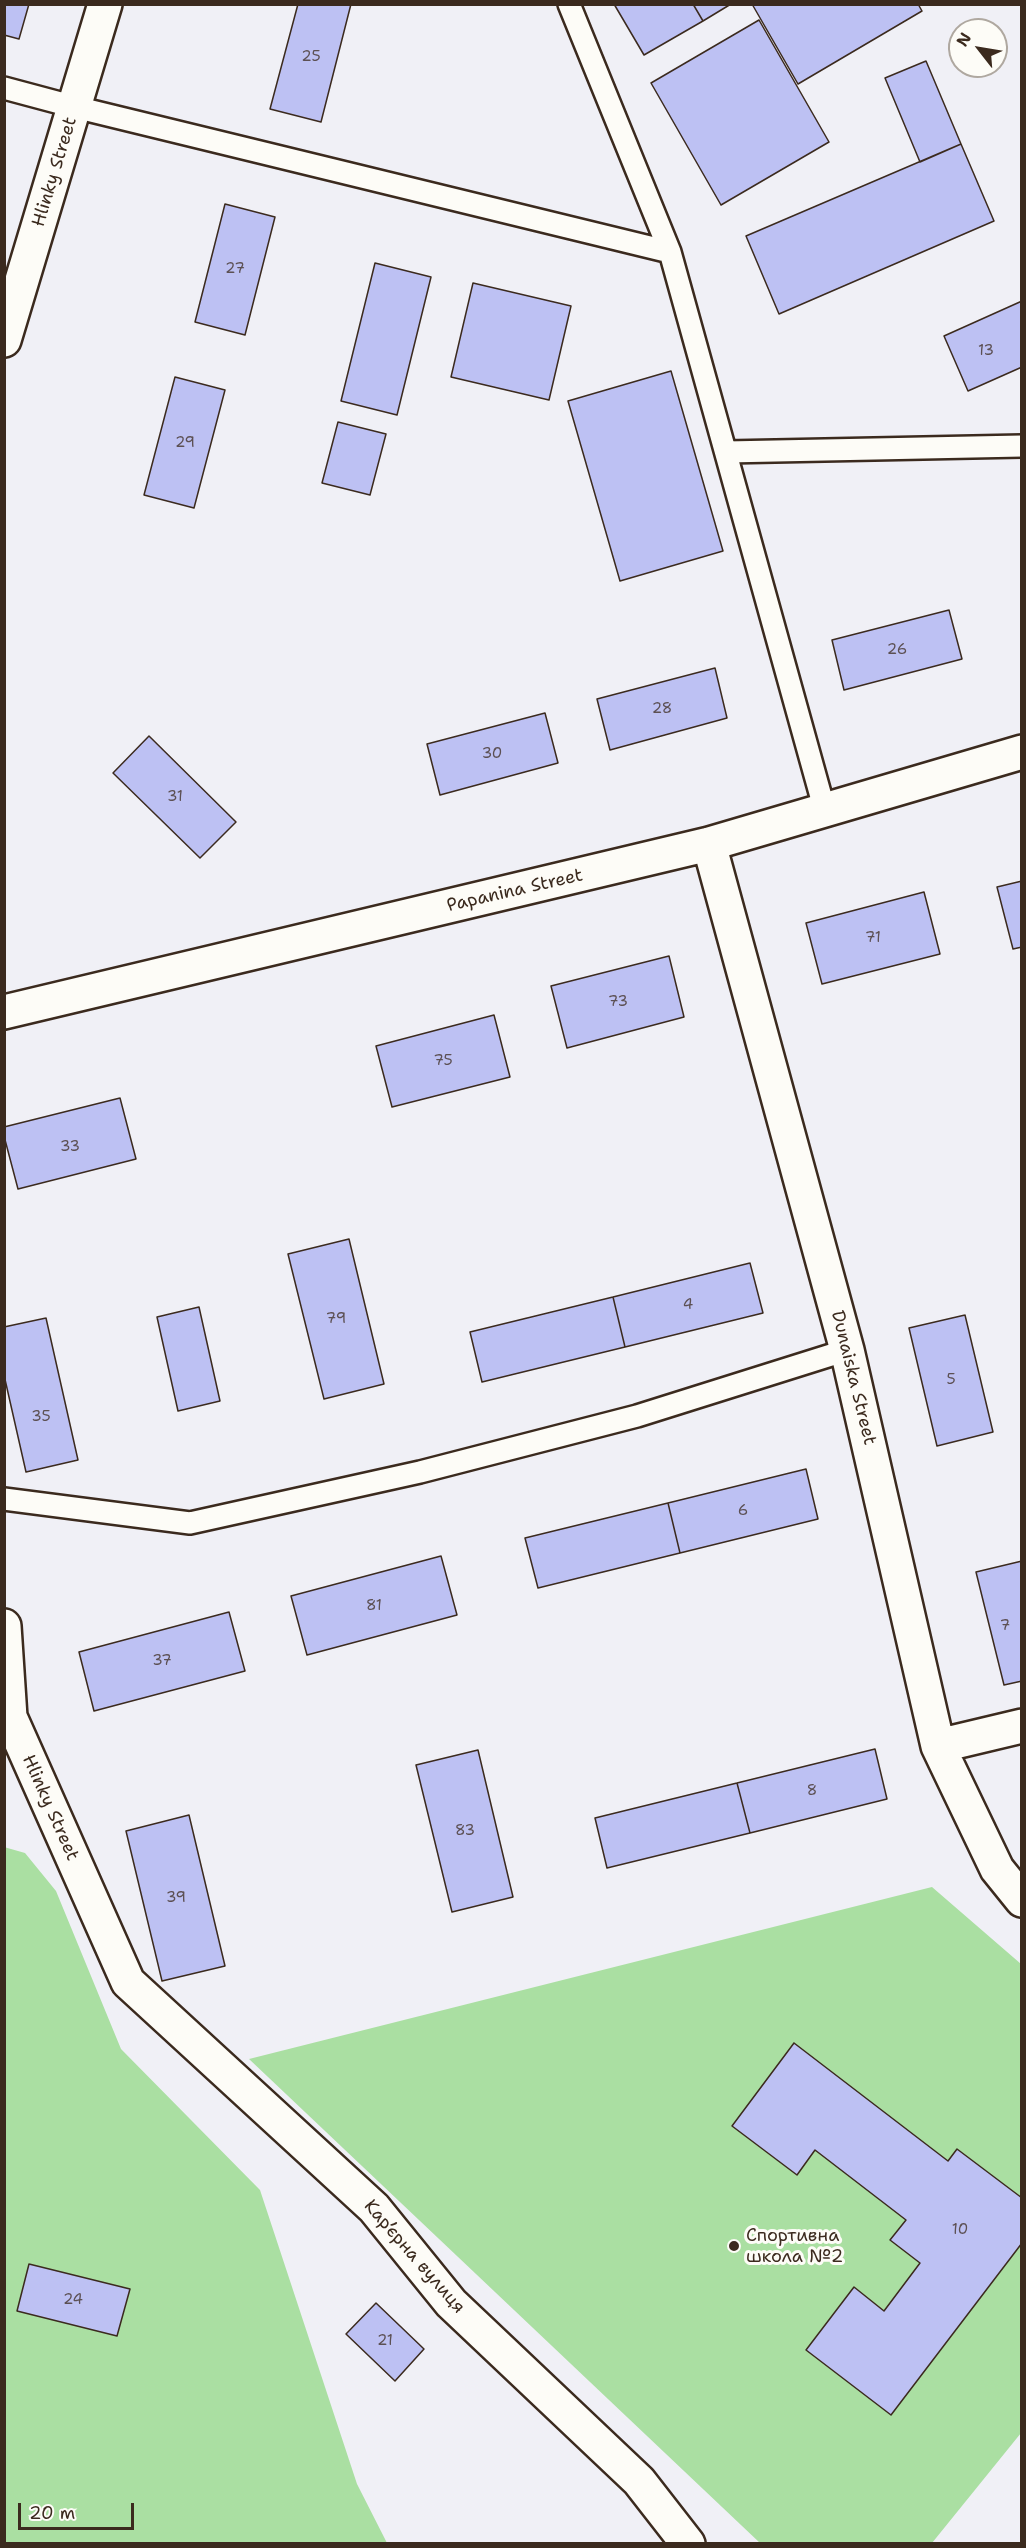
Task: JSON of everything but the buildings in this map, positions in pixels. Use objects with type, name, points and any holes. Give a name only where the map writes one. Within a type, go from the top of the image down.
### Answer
[{"type":"street","name":"Hlinky Street","points":[[4,339],[105,4]]},
{"type":"street","name":"Papanina Street","points":[[4,1012],[709,844],[1022,753]]},
{"type":"street","name":"Dunaiska Street","points":[[709,844],[847,1350],[938,1746],[997,1869],[1022,1900]]},
{"type":"street","name":"Hlinky Street","points":[[4,1626],[10,1717],[128,1983]]},
{"type":"street","points":[[938,1746],[1022,1726]]},
{"type":"street","name":"Кар’єрна вулиця","points":[[128,1983],[374,2208],[451,2303],[639,2481],[688,2544]]},
{"type":"lane","points":[[569,4],[670,252],[825,811]]},
{"type":"lane","points":[[4,88],[670,252]]},
{"type":"lane","points":[[726,452],[1022,446]]},
{"type":"lane","points":[[4,1499],[190,1523],[420,1472],[626,1419],[847,1350]]},
{"type":"green space","points":[[4,1847],[25,1853],[56,1891],[121,2049],[260,2190],[357,2484],[387,2543],[5,2543]]},
{"type":"green space","name":"Спортивна школа №2","points":[[932,1887],[1021,1964],[1021,2433],[932,2543],[760,2543],[249,2059]]},
{"type":"place","name":"Спортивна школа №2","points":[[734,2246]]}]
